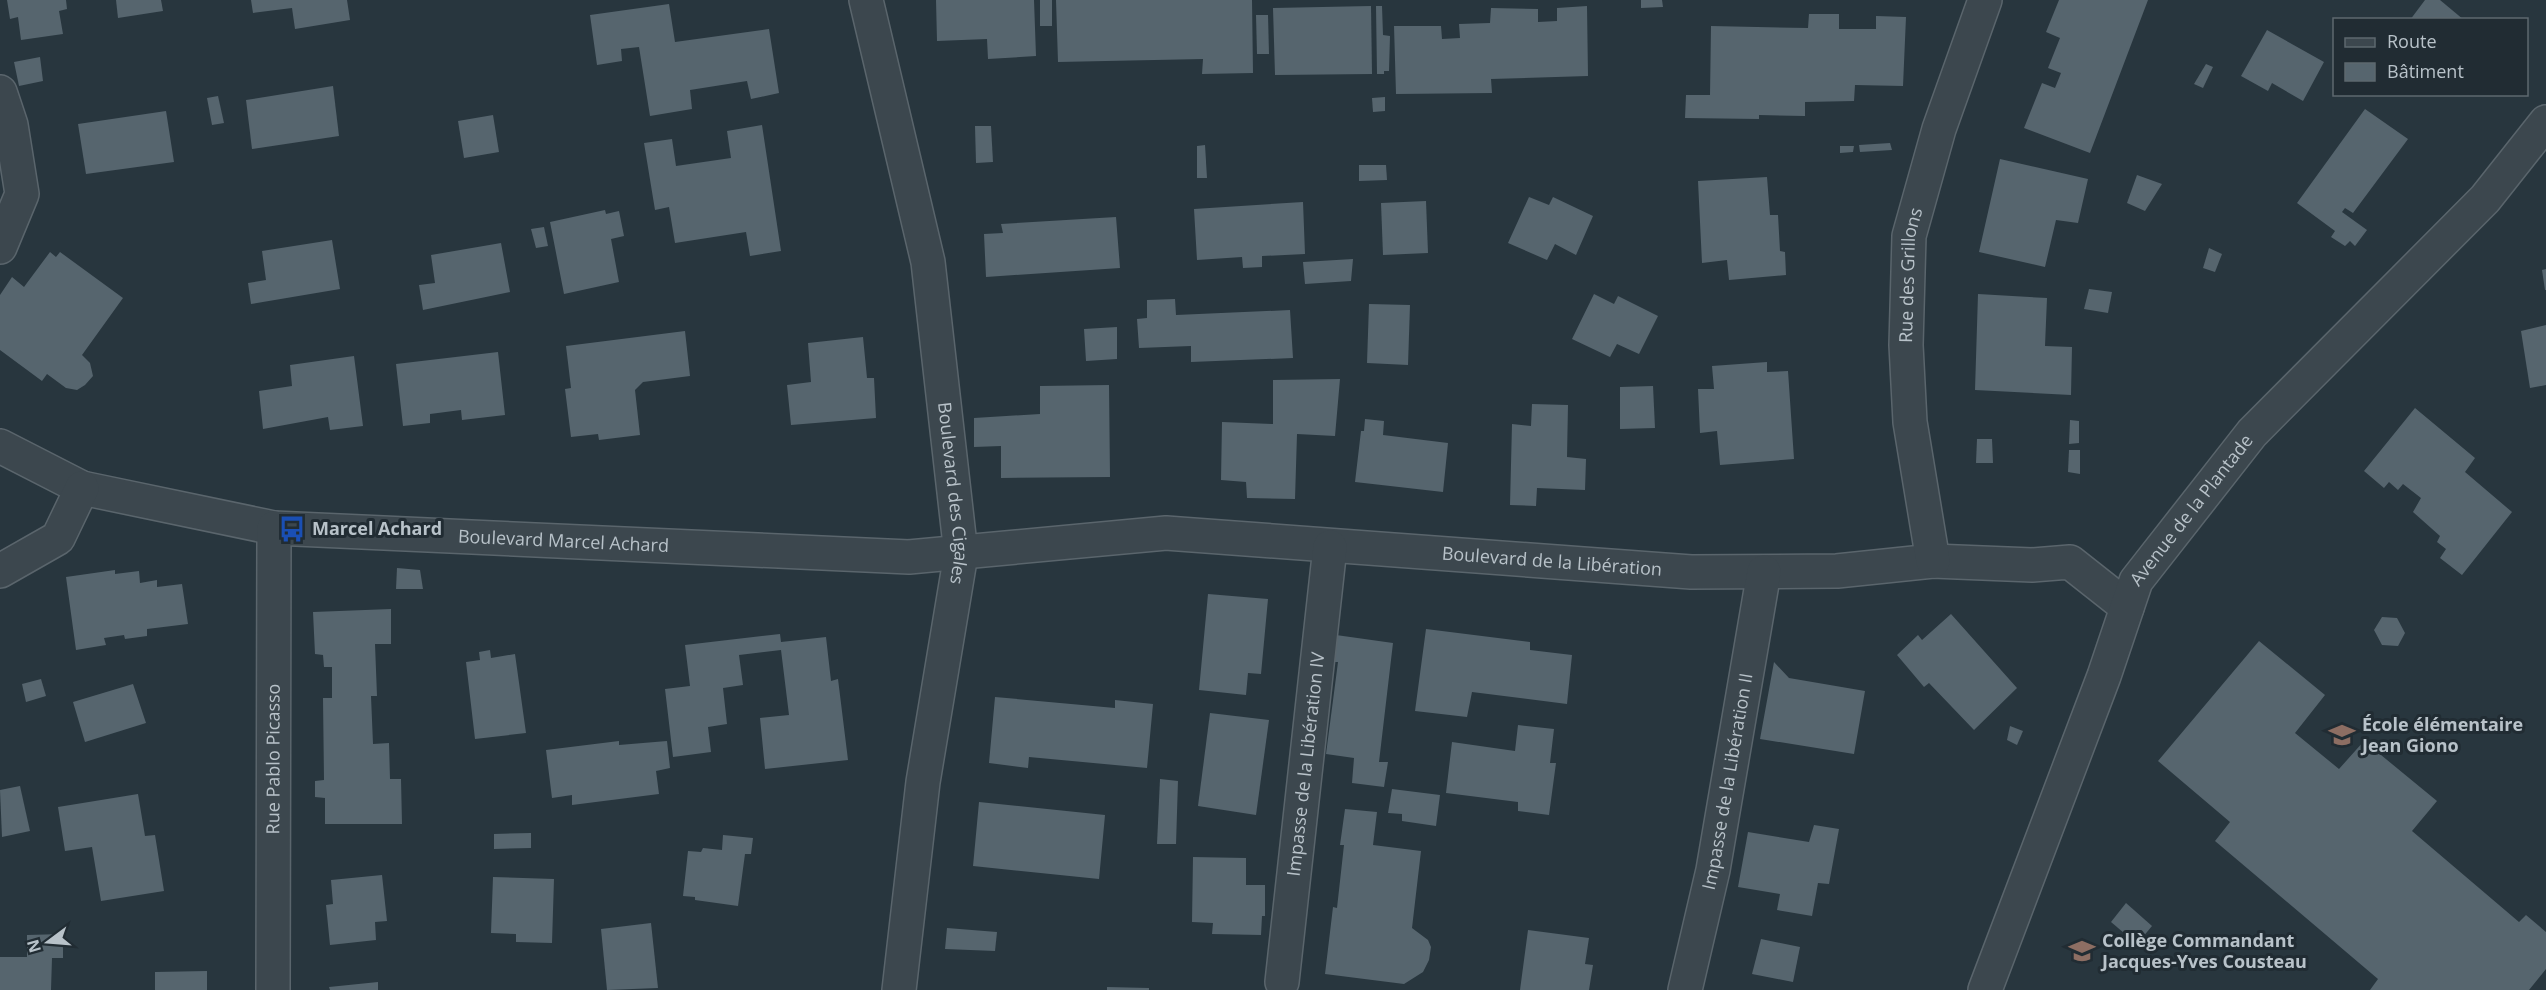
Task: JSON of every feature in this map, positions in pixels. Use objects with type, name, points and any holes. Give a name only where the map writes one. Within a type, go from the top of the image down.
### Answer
[{"type":"street","name":"Boulevard des Cigales","points":[[866,0],[928,262],[961,554],[923,782],[899,990]]},
{"type":"street","name":"Rue des Grillons","points":[[1933,561],[1910,422],[1906,345],[1909,236],[1939,129],[1986,0]]},
{"type":"street","points":[[0,92],[11,125],[22,194],[0,247]]},
{"type":"street","name":"Avenue de la Plantade","points":[[1985,990],[2104,676],[2136,581],[2252,433],[2485,199],[2546,122]]},
{"type":"street","name":"Boulevard Marcel Achard","points":[[0,446],[82,488],[274,528],[909,557],[961,554]]},
{"type":"street","points":[[0,571],[58,538],[82,488]]},
{"type":"street","name":"Rue Pablo Picasso","points":[[273,990],[274,528]]},
{"type":"street","name":"Boulevard de la Libération","points":[[961,554],[1166,534],[1515,558],[1691,573],[1837,571],[1933,561],[2032,565],[2070,562],[2127,607]]},
{"type":"street","name":"Impasse de la Libération IV","points":[[1281,982],[1330,547]]},
{"type":"street","name":"Impasse de la Libération II","points":[[1685,990],[1713,870],[1764,572]]},
{"type":"building","points":[[7,0],[66,0],[67,9],[59,11],[63,34],[21,40],[18,17],[10,19]]},
{"type":"building","points":[[116,0],[161,0],[163,11],[118,18]]},
{"type":"building","points":[[251,0],[347,0],[350,20],[295,29],[292,8],[253,13]]},
{"type":"building","points":[[936,0],[1034,0],[1036,56],[988,59],[987,39],[937,41]]},
{"type":"building","points":[[1040,0],[1052,0],[1052,26],[1040,26]]},
{"type":"building","points":[[1056,0],[1252,0],[1253,73],[1202,74],[1203,59],[1058,62]]},
{"type":"building","points":[[1641,0],[1662,0],[1663,7],[1641,8]]},
{"type":"building","points":[[2059,0],[2148,0],[2090,153],[2024,128],[2042,83],[2055,88],[2061,73],[2048,68],[2060,38],[2046,32]]},
{"type":"building","points":[[2425,0],[2440,0],[2462,18],[2412,18]]},
{"type":"building","points":[[669,4],[675,42],[769,29],[779,93],[751,99],[747,81],[690,90],[692,109],[650,116],[639,47],[621,49],[622,61],[597,65],[590,15]]},
{"type":"building","points":[[1371,6],[1372,74],[1275,75],[1273,8]]},
{"type":"building","points":[[1376,6],[1382,6],[1383,35],[1390,36],[1389,71],[1384,71],[1384,74],[1377,74]]},
{"type":"building","points":[[1587,6],[1588,76],[1491,79],[1492,93],[1396,94],[1394,26],[1441,26],[1442,39],[1460,38],[1459,24],[1490,23],[1491,8],[1538,9],[1538,22],[1557,21],[1557,8]]},
{"type":"building","points":[[1809,14],[1839,14],[1839,29],[1876,29],[1876,16],[1906,17],[1903,86],[1855,85],[1854,101],[1805,102],[1805,116],[1759,115],[1759,119],[1685,118],[1686,95],[1710,95],[1711,26],[1808,28]]},
{"type":"building","points":[[1256,15],[1268,15],[1269,54],[1257,54]]},
{"type":"building","points":[[2267,30],[2324,62],[2303,101],[2272,83],[2268,91],[2241,76]]},
{"type":"building","points":[[40,57],[43,81],[19,86],[14,62]]},
{"type":"building","points":[[2206,64],[2213,67],[2203,88],[2194,84]]},
{"type":"building","points":[[333,86],[339,136],[252,149],[246,100]]},
{"type":"building","points":[[218,96],[224,123],[212,125],[207,98]]},
{"type":"building","points":[[1385,97],[1385,111],[1373,112],[1372,98]]},
{"type":"building","points":[[2365,109],[2408,139],[2353,213],[2345,208],[2342,212],[2367,230],[2355,246],[2350,241],[2345,246],[2331,237],[2335,231],[2297,203]]},
{"type":"building","points":[[166,111],[174,162],[86,174],[78,124]]},
{"type":"building","points":[[493,115],[499,152],[464,158],[458,121]]},
{"type":"building","points":[[762,125],[781,251],[750,256],[746,232],[675,243],[669,207],[655,210],[644,143],[672,139],[676,166],[731,158],[727,131]]},
{"type":"building","points":[[975,126],[991,126],[993,162],[976,163]]},
{"type":"building","points":[[1890,143],[1892,150],[1860,152],[1859,145]]},
{"type":"building","points":[[1205,145],[1207,178],[1197,178],[1197,146]]},
{"type":"building","points":[[1840,146],[1854,146],[1853,152],[1840,153]]},
{"type":"building","points":[[2000,159],[2088,179],[2078,223],[2056,220],[2045,267],[1979,252]]},
{"type":"building","points":[[1359,165],[1386,165],[1387,180],[1359,181]]},
{"type":"building","points":[[2137,175],[2162,184],[2145,211],[2127,203]]},
{"type":"building","points":[[1767,177],[1770,215],[1778,215],[1780,251],[1785,252],[1786,275],[1729,280],[1727,260],[1702,263],[1698,181]]},
{"type":"building","points":[[1529,197],[1549,205],[1553,197],[1593,216],[1576,255],[1555,244],[1547,260],[1508,243]]},
{"type":"building","points":[[1426,201],[1428,253],[1383,255],[1381,203]]},
{"type":"building","points":[[1303,202],[1305,254],[1262,256],[1262,267],[1243,268],[1242,257],[1197,260],[1194,209]]},
{"type":"building","points":[[605,210],[606,214],[619,211],[624,236],[611,239],[619,282],[564,294],[550,222]]},
{"type":"building","points":[[1116,217],[1120,268],[986,277],[984,234],[1003,233],[1001,224]]},
{"type":"building","points":[[544,227],[548,246],[536,248],[531,229]]},
{"type":"building","points":[[332,240],[340,289],[251,304],[248,283],[266,280],[262,251]]},
{"type":"building","points":[[501,243],[510,292],[423,310],[419,285],[435,283],[431,255]]},
{"type":"building","points":[[2209,248],[2222,254],[2215,272],[2203,268]]},
{"type":"building","points":[[50,252],[56,257],[60,252],[123,298],[82,355],[90,363],[93,376],[77,390],[66,388],[47,374],[42,381],[0,350],[0,295],[12,277],[24,287]]},
{"type":"building","points":[[1353,259],[1351,281],[1305,284],[1303,262]]},
{"type":"building","points":[[2546,269],[2546,290],[2545,290],[2542,270]]},
{"type":"building","points":[[2089,289],[2112,292],[2108,313],[2084,309]]},
{"type":"building","points":[[1594,294],[1614,304],[1618,296],[1658,316],[1639,354],[1617,344],[1610,357],[1572,339]]},
{"type":"building","points":[[1978,294],[2047,298],[2045,346],[2072,347],[2071,395],[1975,390]]},
{"type":"building","points":[[1175,299],[1176,315],[1290,310],[1293,358],[1191,362],[1191,346],[1139,348],[1137,319],[1147,318],[1147,300]]},
{"type":"building","points":[[1369,304],[1410,305],[1408,365],[1367,363]]},
{"type":"building","points":[[2546,325],[2546,385],[2530,388],[2521,331]]},
{"type":"building","points":[[1117,327],[1117,359],[1086,361],[1084,329]]},
{"type":"building","points":[[685,331],[690,376],[643,382],[635,390],[640,435],[599,440],[598,434],[571,437],[565,389],[571,388],[566,346]]},
{"type":"building","points":[[863,337],[867,378],[874,378],[876,418],[791,425],[787,385],[811,382],[808,343]]},
{"type":"building","points":[[498,352],[505,415],[462,420],[461,410],[430,414],[430,423],[403,426],[396,364]]},
{"type":"building","points":[[354,356],[363,426],[330,430],[328,417],[263,429],[259,391],[292,386],[290,365]]},
{"type":"building","points":[[1767,362],[1767,372],[1788,371],[1794,459],[1720,465],[1717,431],[1700,433],[1698,389],[1714,389],[1712,366]]},
{"type":"building","points":[[1340,379],[1335,436],[1297,434],[1295,499],[1247,498],[1246,482],[1221,480],[1222,422],[1273,424],[1273,380]]},
{"type":"building","points":[[1109,385],[1110,477],[1001,478],[1001,446],[974,447],[974,418],[1040,414],[1040,386]]},
{"type":"building","points":[[1653,386],[1655,428],[1620,429],[1620,387]]},
{"type":"building","points":[[1532,404],[1568,405],[1567,457],[1586,459],[1585,490],[1537,488],[1536,506],[1510,505],[1512,424],[1531,426]]},
{"type":"building","points":[[2415,408],[2475,458],[2465,472],[2512,512],[2462,575],[2440,558],[2446,549],[2437,542],[2440,536],[2413,512],[2421,498],[2403,484],[2398,490],[2389,482],[2384,488],[2364,471]]},
{"type":"building","points":[[1365,419],[1384,421],[1383,435],[1448,443],[1443,492],[1355,482],[1361,431],[1364,431]]},
{"type":"building","points":[[2070,420],[2079,421],[2079,443],[2069,444]]},
{"type":"building","points":[[1977,439],[1992,439],[1993,463],[1976,463]]},
{"type":"building","points":[[2069,450],[2080,450],[2080,474],[2068,472]]},
{"type":"building","points":[[397,568],[420,570],[423,589],[396,589]]},
{"type":"building","points":[[115,570],[115,574],[139,571],[140,583],[157,580],[157,587],[182,584],[188,624],[147,629],[147,636],[125,639],[124,635],[104,638],[106,645],[76,650],[66,577]]},
{"type":"building","points":[[1208,594],[1268,599],[1261,674],[1248,673],[1246,695],[1199,690]]},
{"type":"building","points":[[391,609],[391,644],[375,644],[377,696],[371,696],[373,744],[389,743],[390,779],[401,779],[402,824],[325,824],[325,798],[315,797],[315,781],[324,780],[323,698],[332,698],[332,667],[324,667],[323,655],[315,654],[313,612]]},
{"type":"building","points":[[1951,614],[2017,688],[1974,730],[1929,683],[1924,687],[1897,655],[1918,635],[1922,640]]},
{"type":"building","points":[[2382,617],[2397,618],[2405,633],[2398,646],[2382,645],[2374,630]]},
{"type":"building","points":[[1426,629],[1530,642],[1530,650],[1572,655],[1567,704],[1472,692],[1467,717],[1415,711]]},
{"type":"building","points":[[780,634],[781,642],[826,637],[831,681],[838,679],[848,760],[765,769],[760,718],[789,715],[781,650],[739,655],[743,685],[723,688],[727,724],[708,727],[711,752],[673,757],[665,689],[690,686],[685,645]]},
{"type":"building","points":[[1336,635],[1393,643],[1379,762],[1388,762],[1384,787],[1352,783],[1354,758],[1326,754],[1338,662],[1333,662]]},
{"type":"building","points":[[2259,641],[2325,695],[2295,733],[2339,769],[2364,741],[2437,801],[2412,831],[2519,922],[2526,915],[2546,932],[2546,969],[2529,990],[2370,990],[2378,979],[2215,841],[2230,822],[2158,761]]},
{"type":"building","points":[[490,650],[491,658],[515,654],[526,733],[475,739],[466,662],[480,660],[479,652]]},
{"type":"building","points":[[1774,662],[1789,678],[1865,691],[1854,754],[1760,739]]},
{"type":"building","points":[[41,679],[46,696],[26,702],[22,684]]},
{"type":"building","points":[[133,684],[146,723],[85,742],[73,702]]},
{"type":"building","points":[[995,697],[1115,708],[1115,700],[1153,704],[1147,768],[1029,757],[1028,768],[989,763]]},
{"type":"building","points":[[1210,713],[1269,720],[1256,815],[1198,806]]},
{"type":"building","points":[[1518,725],[1554,729],[1550,763],[1556,763],[1549,815],[1518,811],[1518,802],[1446,793],[1452,742],[1515,751]]},
{"type":"building","points":[[2010,726],[2023,731],[2017,745],[2007,740]]},
{"type":"building","points":[[619,741],[619,745],[667,741],[670,768],[656,771],[659,794],[572,805],[572,795],[552,798],[546,750]]},
{"type":"building","points":[[1160,779],[1178,781],[1176,844],[1157,844]]},
{"type":"building","points":[[20,786],[30,831],[2,837],[0,790]]},
{"type":"building","points":[[1392,789],[1440,795],[1436,826],[1402,821],[1402,814],[1388,813]]},
{"type":"building","points":[[138,794],[145,836],[155,835],[164,891],[101,901],[92,847],[65,851],[58,807]]},
{"type":"building","points":[[979,802],[1105,815],[1099,879],[973,866]]},
{"type":"building","points":[[1345,809],[1377,812],[1373,845],[1421,851],[1412,928],[1428,940],[1431,947],[1429,960],[1423,972],[1404,984],[1325,974],[1333,907],[1337,908],[1344,845],[1340,845]]},
{"type":"building","points":[[1814,825],[1839,829],[1829,884],[1818,883],[1812,916],[1777,910],[1780,894],[1738,887],[1748,832],[1809,842]]},
{"type":"building","points":[[531,833],[531,848],[494,849],[494,834]]},
{"type":"building","points":[[723,835],[753,838],[751,854],[745,854],[738,906],[683,896],[688,851],[701,852],[703,848],[722,850]]},
{"type":"building","points":[[1193,857],[1246,858],[1246,885],[1265,885],[1265,916],[1262,916],[1261,935],[1212,934],[1213,923],[1192,922]]},
{"type":"building","points":[[382,875],[387,921],[375,922],[376,940],[330,945],[326,905],[333,904],[331,880]]},
{"type":"building","points":[[493,877],[554,879],[552,943],[516,942],[516,934],[491,933]]},
{"type":"building","points":[[2126,903],[2152,926],[2137,944],[2111,922]]},
{"type":"building","points":[[651,923],[658,988],[607,990],[601,929]]},
{"type":"building","points":[[947,928],[997,932],[995,951],[945,949]]},
{"type":"building","points":[[1528,930],[1589,938],[1585,964],[1593,965],[1589,990],[1520,990]]},
{"type":"building","points":[[63,934],[63,958],[52,958],[51,990],[0,990],[0,957],[27,957],[27,935]]},
{"type":"building","points":[[1761,939],[1800,947],[1793,982],[1752,974]]},
{"type":"building","points":[[207,971],[207,990],[155,990],[155,972]]},
{"type":"building","points":[[378,982],[378,990],[330,990],[329,987]]},
{"type":"building","points":[[1107,987],[1149,988],[1149,990],[1107,990]]},
{"type":"place","name":"Marcel Achard","points":[[292,529]]},
{"type":"place","name":"École élémentaire Jean Giono","points":[[2342,735]]},
{"type":"place","name":"Collège Commandant Jacques-Yves Cousteau","points":[[2082,951]]}]
